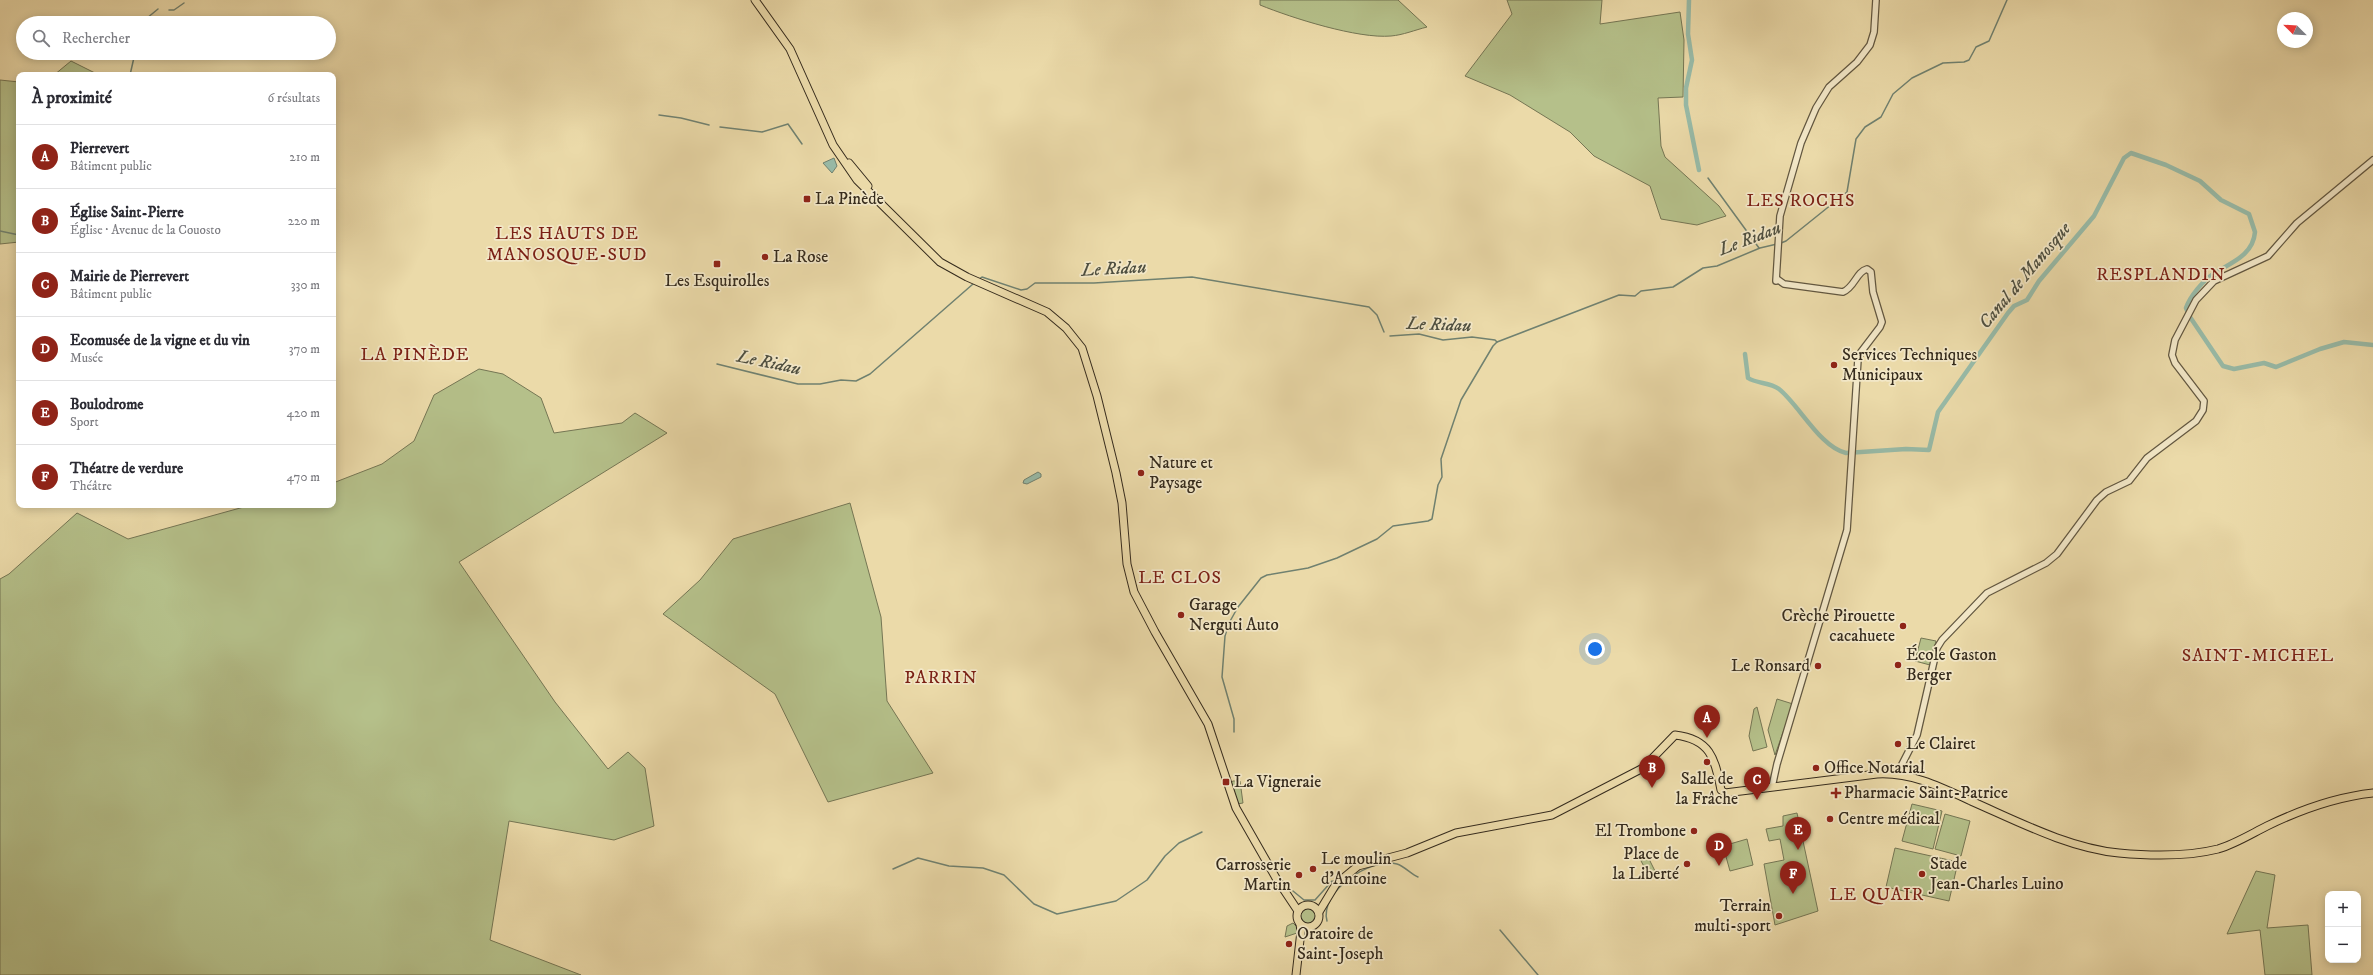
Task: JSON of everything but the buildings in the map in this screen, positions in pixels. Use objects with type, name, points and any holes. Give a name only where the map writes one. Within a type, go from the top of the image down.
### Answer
[{"type":"main road","points":[[755,0],[790,49],[833,146],[899,223],[925,249],[947,267],[1047,312],[1066,328],[1082,348],[1097,396],[1116,472],[1122,503],[1127,564],[1134,592],[1155,632],[1208,724],[1236,808],[1298,911],[1297,918],[1300,924],[1296,975]]},
{"type":"main road","points":[[1298,911],[1329,892],[1347,873],[1362,864],[1407,853],[1456,833],[1538,819],[1558,812],[1643,768],[1661,751],[1672,735],[1695,739],[1702,744],[1716,765],[1723,792],[1876,774],[1897,774],[1924,780],[2056,836],[2101,850],[2131,854],[2183,855],[2218,849],[2308,808],[2353,796],[2373,793]]},
{"type":"main road","points":[[1285,890],[1319,912]]},
{"type":"main road","points":[[1299,950],[1306,934],[1318,922],[1319,912],[1329,892]]},
{"type":"main road","points":[[1300,924],[1311,928]]},
{"type":"street","points":[[1772,787],[1777,764],[1847,530],[1858,359],[1861,352],[1880,328],[1882,322],[1873,292],[1871,272],[1867,269],[1864,270],[1853,286],[1843,292],[1784,284],[1777,278],[1782,209],[1801,143],[1812,118],[1829,87],[1857,62],[1872,39],[1876,0]]},
{"type":"street","points":[[1897,774],[1917,735],[1937,648],[1942,640],[1987,593],[2046,563],[2057,554],[2097,500],[2106,492],[2129,481],[2148,458],[2200,417],[2205,406],[2202,396],[2175,363],[2172,355],[2174,340],[2187,313],[2200,293],[2214,281],[2268,256],[2297,223],[2373,160]]},
{"type":"green space","points":[[1260,0],[1398,0],[1427,27],[1404,34],[1391,36],[1361,34],[1343,31],[1289,16],[1260,5]]},
{"type":"green space","points":[[1507,0],[1602,0],[1600,24],[1680,12],[1684,40],[1683,97],[1658,98],[1661,146],[1665,157],[1719,206],[1726,216],[1697,225],[1661,219],[1650,186],[1594,156],[1570,132],[1510,95],[1465,76],[1512,14]]},
{"type":"green space","points":[[71,61],[93,72],[58,72]]},
{"type":"green space","points":[[0,80],[16,82],[16,242],[0,244]]},
{"type":"green space","points":[[479,369],[503,374],[541,398],[554,433],[622,423],[635,413],[667,433],[459,562],[555,702],[608,769],[628,752],[645,768],[654,826],[614,840],[509,821],[490,940],[581,975],[0,975],[0,579],[9,574],[77,513],[128,539],[240,508],[336,508],[336,482],[382,464],[414,441],[434,395]]},
{"type":"green space","points":[[850,503],[881,617],[887,701],[933,773],[828,802],[775,694],[663,614],[700,580],[733,539]]},
{"type":"green space","points":[[1921,638],[1936,641],[1930,665],[1915,661]]},
{"type":"green space","points":[[1777,699],[1793,704],[1775,755],[1768,730]]},
{"type":"green space","points":[[1757,707],[1767,747],[1753,751],[1749,736],[1754,709]]},
{"type":"green space","points":[[1233,781],[1240,781],[1243,803],[1237,804],[1230,783]]},
{"type":"green space","name":"Stade Jean-Charles Luino","points":[[1912,804],[1942,811],[1933,849],[1902,841]]},
{"type":"green space","points":[[1797,813],[1818,911],[1775,925],[1764,864],[1784,860],[1780,839],[1769,841],[1766,829],[1783,826],[1783,816]]},
{"type":"green space","points":[[1945,814],[1970,821],[1961,856],[1935,849]]},
{"type":"green space","points":[[1747,839],[1753,865],[1730,871],[1723,846]]},
{"type":"green space","name":"Stade Jean-Charles Luino","points":[[1895,848],[1958,862],[1949,901],[1886,887]]},
{"type":"green space","points":[[1647,855],[1656,873],[1649,876],[1640,859]]},
{"type":"green space","points":[[2256,871],[2275,875],[2267,928],[2308,925],[2312,975],[2265,975],[2260,930],[2227,934]]},
{"type":"green space","points":[[1305,908],[1311,908],[1316,913],[1314,922],[1311,924],[1305,924],[1300,919],[1300,913]]},
{"type":"green space","points":[[1293,923],[1297,927],[1297,933],[1285,937],[1287,926]]},
{"type":"shaded area","points":[[834,158],[837,166],[832,173],[823,163]]},
{"type":"shaded area","points":[[1038,472],[1041,474],[1041,477],[1027,484],[1023,483],[1024,480]]},
{"type":"waterway","name":"Canal de Manosque","points":[[1689,0],[1688,34],[1692,60],[1686,88],[1686,105],[1699,170]]},
{"type":"waterway","name":"Le Ridau","points":[[1781,243],[1786,241],[1847,192],[1856,139],[1865,127],[1881,117],[1893,94],[1912,78],[1943,63],[1964,62],[1969,60],[1976,47],[1989,41],[2007,0]]},
{"type":"waterway","points":[[169,10],[174,10],[184,3]]},
{"type":"waterway","points":[[150,16],[158,9]]},
{"type":"waterway","points":[[131,72],[133,60]]},
{"type":"waterway","points":[[659,115],[681,118],[709,125]]},
{"type":"waterway","points":[[720,127],[762,132],[788,124],[802,144]]},
{"type":"waterway","name":"Canal de Manosque","points":[[1745,354],[1748,378],[1772,385],[1779,389],[1787,396],[1819,435],[1837,449],[1846,453],[1906,449],[1929,450],[1938,412],[2008,313],[2014,306],[2027,300],[2039,281],[2094,216],[2124,158],[2131,153],[2166,165],[2200,181],[2221,200],[2249,214],[2255,232],[2250,247],[2240,258],[2213,274],[2205,281],[2197,289],[2186,308],[2190,317],[2223,366],[2234,369],[2264,363],[2276,367],[2320,349],[2344,342],[2373,345]]},
{"type":"waterway","points":[[1708,178],[1759,248]]},
{"type":"waterway","points":[[0,231],[16,234]]},
{"type":"waterway","points":[[1234,732],[1234,719],[1222,677],[1225,636],[1229,623],[1238,607],[1261,578],[1267,575],[1308,568],[1337,558],[1377,539],[1393,526],[1428,521],[1432,519],[1438,485],[1442,477],[1441,459],[1461,400],[1493,346],[1497,342],[1619,295],[1635,296],[1641,291],[1673,287],[1703,268],[1717,266],[1760,248],[1777,244]]},
{"type":"waterway","name":"Le Ridau","points":[[979,279],[982,277],[1021,290],[1027,289],[1035,283],[1094,283],[1192,277],[1369,307],[1377,315],[1384,332]]},
{"type":"waterway","name":"Le Ridau","points":[[717,364],[798,384],[820,384],[841,380],[856,381],[870,374],[973,284]]},
{"type":"waterway","name":"Le Ridau","points":[[1390,336],[1419,334],[1443,340],[1472,337],[1495,340],[1497,342]]},
{"type":"waterway","points":[[893,869],[918,858],[949,866],[983,868],[1004,875],[1034,904],[1057,914],[1116,901],[1147,880],[1165,856],[1179,843],[1202,832]]},
{"type":"waterway","points":[[1327,921],[1327,910],[1331,899],[1339,888],[1361,871],[1386,863],[1397,864],[1418,877]]},
{"type":"waterway","points":[[1293,891],[1304,900],[1315,900],[1332,881]]},
{"type":"waterway","points":[[1500,930],[1538,975]]},
{"type":"place","name":"La Pinède","points":[[807,199]]},
{"type":"place","name":"La Rose","points":[[765,257]]},
{"type":"place","name":"Les Esquirolles","points":[[717,264]]},
{"type":"place","name":"Services Techniques Municipaux","points":[[1834,365]]},
{"type":"place","name":"Nature et Paysage","points":[[1141,473]]},
{"type":"place","name":"Garage Nerguti Auto","points":[[1181,615]]},
{"type":"place","name":"Crèche Pirouette cacahuete","points":[[1903,626]]},
{"type":"place","name":"École Gaston Berger","points":[[1898,665]]},
{"type":"place","name":"Le Ronsard","points":[[1818,666]]},
{"type":"place","name":"Pierrevert","points":[[1707,738]]},
{"type":"place","name":"Le Clairet","points":[[1898,744]]},
{"type":"place","name":"Salle de la Frâche","points":[[1707,762]]},
{"type":"place","name":"Office Notarial","points":[[1816,768]]},
{"type":"place","name":"La Vigneraie","points":[[1226,782]]},
{"type":"place","name":"Église Saint-Pierre","points":[[1652,788]]},
{"type":"place","name":"Pharmacie Saint-Patrice","points":[[1836,793]]},
{"type":"place","name":"Mairie de Pierrevert","points":[[1757,800]]},
{"type":"place","name":"Centre médical","points":[[1830,819]]},
{"type":"place","name":"El Trombone","points":[[1694,831]]},
{"type":"place","name":"Boulodrome","points":[[1798,850]]},
{"type":"place","name":"Place de la Liberté","points":[[1687,864]]},
{"type":"place","name":"Ecomusée de la vigne et du vin","points":[[1719,866]]},
{"type":"place","name":"Le moulin d'Antoine","points":[[1313,869]]},
{"type":"place","name":"Stade Jean-Charles Luino","points":[[1922,874]]},
{"type":"place","name":"Carrosserie Martin","points":[[1299,875]]},
{"type":"place","name":"Théatre de verdure","points":[[1793,894]]},
{"type":"place","name":"Terrain multi-sport","points":[[1779,916]]},
{"type":"place","name":"Oratoire de Saint-Joseph","points":[[1289,944]]},
{"type":"district","name":"LES ROCHS","points":[[1801,201]]},
{"type":"district","name":"LES HAUTS DE MANOSQUE-SUD","points":[[567,244]]},
{"type":"district","name":"RESPLANDIN","points":[[2161,275]]},
{"type":"district","name":"LA PINÈDE","points":[[415,355]]},
{"type":"district","name":"LE CLOS","points":[[1180,578]]},
{"type":"district","name":"SAINT-MICHEL","points":[[2258,656]]},
{"type":"district","name":"PARRIN","points":[[941,678]]},
{"type":"district","name":"LE QUAIR","points":[[1877,895]]}]
